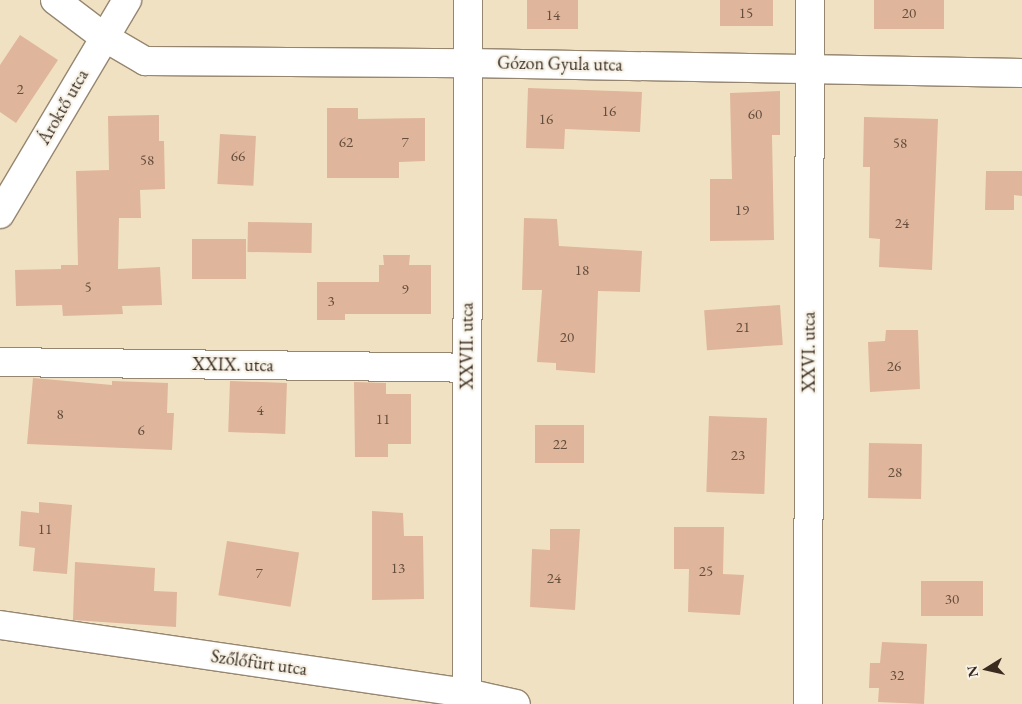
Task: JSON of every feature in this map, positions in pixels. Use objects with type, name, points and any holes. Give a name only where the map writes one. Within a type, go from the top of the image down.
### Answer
[{"type":"street","name":"Gózon Gyula utca","points":[[54,0],[104,37],[145,61],[469,63],[1022,73]]},
{"type":"street","name":"Ároktő utca","points":[[0,214],[127,0]]},
{"type":"street","name":"XXVII. utca","points":[[466,693],[468,0]]},
{"type":"street","name":"XXVI. utca","points":[[808,704],[810,0]]},
{"type":"street","name":"XXIX. utca","points":[[0,362],[466,368]]},
{"type":"street","name":"Szőlőfürt utca","points":[[0,625],[466,693],[516,704]]},
{"type":"building","points":[[527,0],[578,0],[578,29],[527,29]]},
{"type":"building","points":[[720,0],[773,0],[773,26],[720,26]]},
{"type":"building","points":[[874,0],[944,0],[944,29],[874,29]]},
{"type":"building","points":[[20,35],[58,60],[16,123],[0,112],[0,65]]},
{"type":"building","points":[[528,88],[642,92],[640,132],[565,129],[564,149],[526,148]]},
{"type":"building","points":[[780,91],[780,135],[772,135],[774,240],[710,241],[710,179],[732,179],[730,93]]},
{"type":"building","points":[[327,108],[358,108],[358,119],[425,118],[425,161],[399,162],[399,178],[327,178]]},
{"type":"building","points":[[159,115],[159,141],[164,141],[165,189],[140,190],[141,218],[119,218],[118,269],[160,267],[162,305],[122,306],[123,314],[63,316],[62,305],[16,306],[15,270],[61,269],[61,265],[78,265],[76,171],[109,170],[108,116]]},
{"type":"building","points":[[864,117],[938,119],[932,270],[879,267],[880,239],[869,238],[870,167],[863,167]]},
{"type":"building","points":[[220,134],[256,136],[253,186],[217,184]]},
{"type":"building","points":[[986,171],[1022,171],[1022,196],[1014,195],[1014,210],[985,210]]},
{"type":"building","points":[[524,218],[557,219],[559,246],[642,251],[640,292],[598,291],[595,373],[556,370],[556,363],[537,362],[542,290],[522,290]]},
{"type":"building","points":[[248,222],[312,223],[311,253],[247,252]]},
{"type":"building","points":[[192,239],[246,239],[246,279],[192,279]]},
{"type":"building","points":[[383,255],[410,255],[409,265],[431,265],[431,314],[345,314],[345,320],[317,320],[317,282],[379,282],[379,265],[384,265]]},
{"type":"building","points":[[780,305],[783,345],[707,350],[704,310]]},
{"type":"building","points":[[886,330],[918,330],[920,389],[870,392],[868,342],[885,341]]},
{"type":"building","points":[[33,378],[112,385],[112,381],[168,383],[167,413],[174,413],[172,450],[27,444]]},
{"type":"building","points":[[230,381],[287,383],[285,434],[228,432]]},
{"type":"building","points":[[354,382],[386,383],[386,394],[411,394],[411,444],[388,444],[388,457],[355,457]]},
{"type":"building","points":[[709,416],[767,418],[764,494],[706,492]]},
{"type":"building","points":[[535,425],[584,425],[584,463],[535,463]]},
{"type":"building","points":[[869,443],[922,444],[921,499],[868,498]]},
{"type":"building","points":[[39,502],[72,505],[67,574],[33,571],[35,548],[19,546],[21,511],[39,513]]},
{"type":"building","points":[[372,511],[403,513],[404,536],[423,536],[424,599],[372,600]]},
{"type":"building","points":[[674,527],[724,527],[723,574],[744,575],[740,615],[688,612],[689,569],[674,569]]},
{"type":"building","points":[[550,529],[580,529],[575,610],[530,607],[532,549],[550,550]]},
{"type":"building","points":[[227,541],[299,552],[290,607],[218,595]]},
{"type":"building","points":[[75,562],[155,568],[154,591],[177,592],[176,627],[73,620]]},
{"type":"building","points":[[921,581],[983,581],[983,616],[921,616]]},
{"type":"building","points":[[882,642],[927,644],[924,704],[878,702],[879,688],[869,688],[870,663],[880,663]]}]
